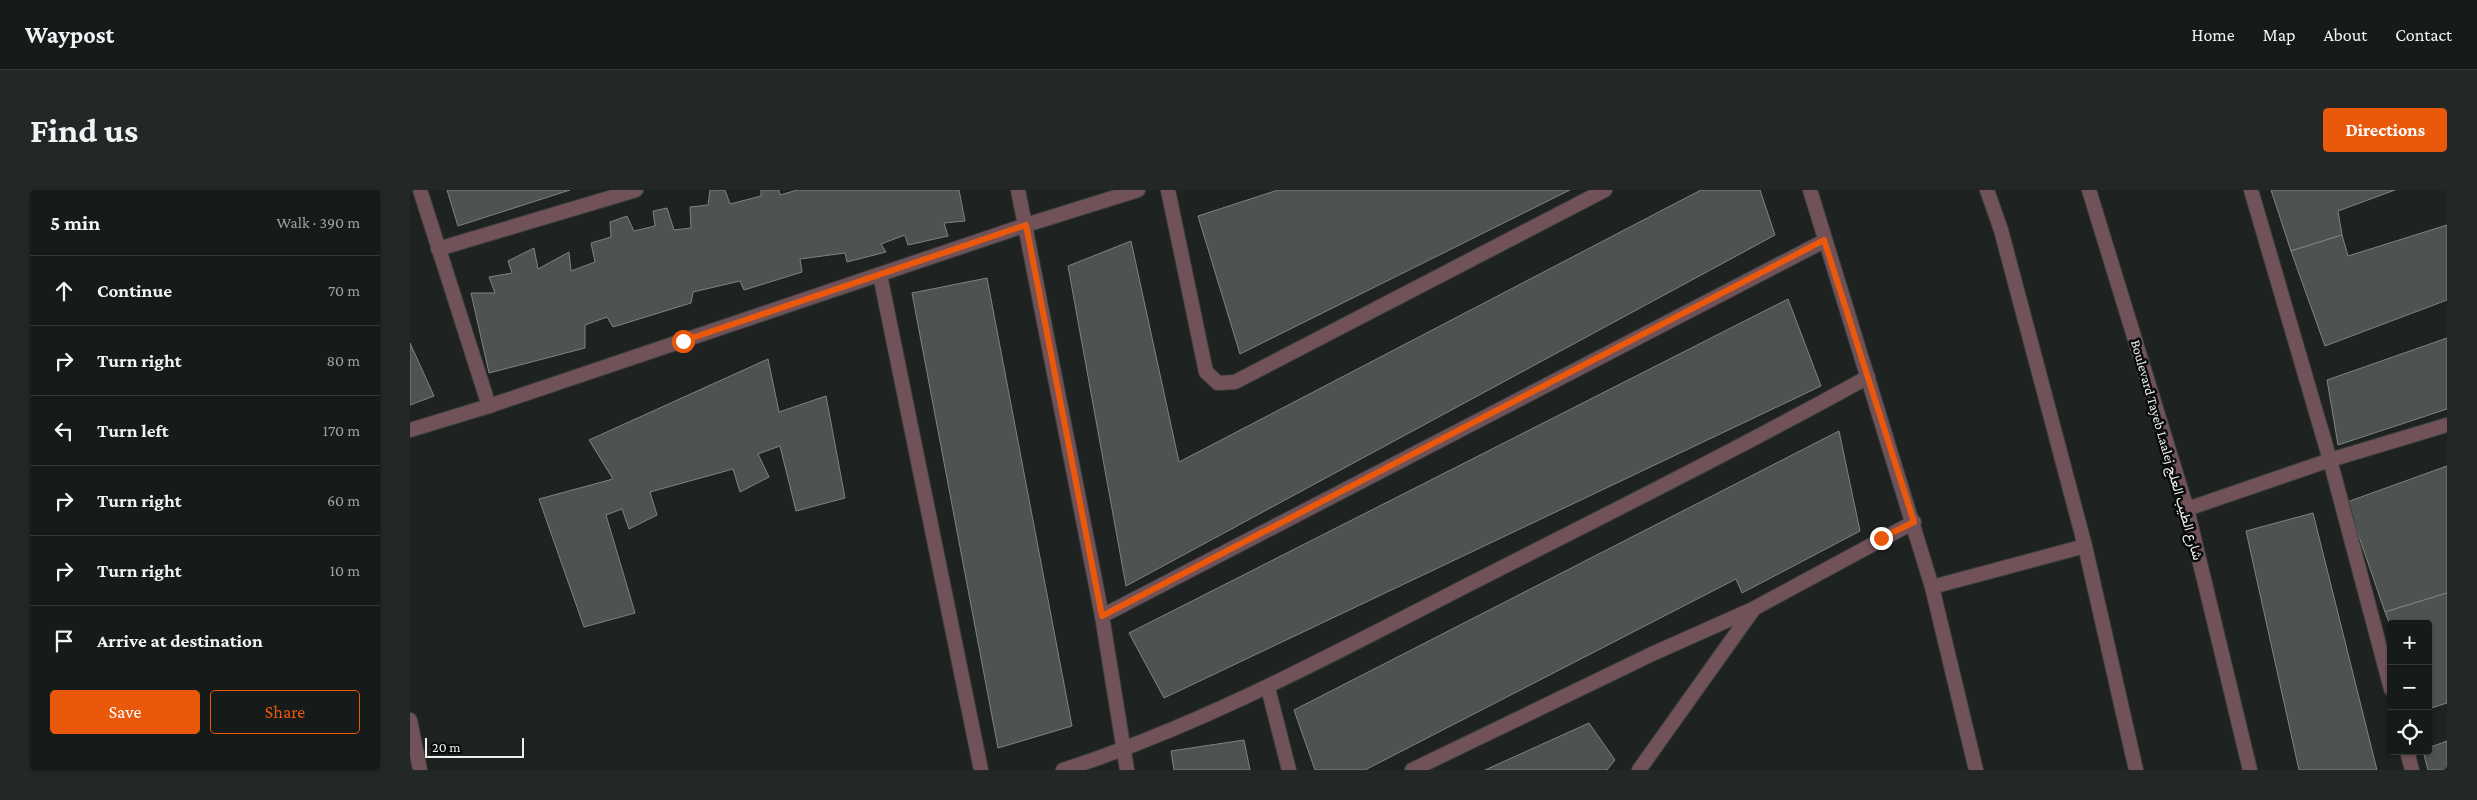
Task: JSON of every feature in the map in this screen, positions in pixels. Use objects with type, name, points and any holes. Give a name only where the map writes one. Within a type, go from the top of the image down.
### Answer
[{"type":"street","points":[[420,190],[489,406]]},
{"type":"street","points":[[438,249],[636,190]]},
{"type":"street","points":[[1018,190],[1102,616],[1127,770]]},
{"type":"street","points":[[410,430],[489,406],[1026,225],[1138,190]]},
{"type":"street","points":[[1168,190],[1206,372],[1218,383],[1235,382],[1605,190]]},
{"type":"street","points":[[1810,190],[1824,240],[1914,522],[1932,587],[1976,770]]},
{"type":"street","points":[[1987,190],[2001,230],[2085,546],[2136,770]]},
{"type":"street","name":"Boulevard Tayeb Laalej شارع الطيب العلج","points":[[2089,190],[2187,509],[2250,770]]},
{"type":"street","points":[[2251,190],[2330,460],[2387,674]]},
{"type":"street","points":[[1102,616],[1824,240]]},
{"type":"street","points":[[880,275],[981,770]]},
{"type":"street","points":[[1063,770],[1123,751],[1268,688],[1776,428],[1868,377]]},
{"type":"street","points":[[2187,509],[2330,460],[2447,424]]},
{"type":"street","points":[[1412,770],[1652,654],[1753,609],[1881,538],[1914,522]]},
{"type":"street","points":[[1932,587],[2085,546]]},
{"type":"street","points":[[1638,770],[1753,609]]},
{"type":"street","points":[[1268,688],[1289,770]]},
{"type":"street","points":[[410,720],[420,770]]},
{"type":"street","points":[[2408,755],[2412,770]]},
{"type":"building","points":[[447,190],[570,190],[458,226]]},
{"type":"building","points":[[710,190],[725,190],[730,204],[761,196],[761,190],[779,190],[780,195],[797,190],[959,190],[965,221],[944,223],[948,236],[908,245],[905,235],[881,244],[886,252],[847,262],[845,253],[800,259],[802,272],[744,290],[740,281],[693,292],[691,303],[613,327],[607,317],[585,325],[585,348],[489,373],[471,293],[495,293],[489,277],[512,273],[508,261],[534,248],[538,269],[569,252],[571,271],[595,262],[591,243],[611,237],[610,222],[627,216],[634,231],[655,226],[653,211],[667,208],[674,230],[691,228],[690,207],[708,205]]},
{"type":"building","points":[[1278,190],[1570,190],[1240,354],[1198,216]]},
{"type":"building","points":[[1701,190],[1760,190],[1775,235],[1126,586],[1068,266],[1131,241],[1179,462]]},
{"type":"building","points":[[2271,190],[2395,190],[2338,211],[2342,235],[2291,251]]},
{"type":"building","points":[[2447,225],[2447,300],[2325,346],[2291,251],[2342,235],[2348,256]]},
{"type":"building","points":[[987,278],[1072,726],[998,748],[912,293]]},
{"type":"building","points":[[1788,299],[1821,386],[1164,698],[1129,633]]},
{"type":"building","points":[[2447,338],[2447,409],[2338,445],[2327,380]]},
{"type":"building","points":[[410,343],[434,396],[410,405]]},
{"type":"building","points":[[768,359],[779,412],[826,396],[845,498],[796,511],[780,446],[758,454],[769,477],[740,492],[733,469],[650,492],[657,515],[629,529],[622,509],[606,515],[635,613],[584,627],[539,499],[613,479],[589,440]]},
{"type":"building","points":[[1839,431],[1860,531],[1742,593],[1736,579],[1365,770],[1315,770],[1294,710]]},
{"type":"building","points":[[2447,466],[2447,593],[2385,612],[2347,502]]},
{"type":"building","points":[[2313,513],[2377,770],[2299,770],[2246,531]]},
{"type":"building","points":[[2447,593],[2447,703],[2432,708],[2432,620],[2388,620],[2385,612]]},
{"type":"building","points":[[1589,723],[1615,760],[1607,770],[1485,770]]},
{"type":"building","points":[[1244,740],[1250,770],[1174,770],[1171,751]]},
{"type":"building","points":[[2447,741],[2447,770],[2428,770],[2424,755],[2432,755],[2432,747]]},
{"type":"route","points":[[683,341],[1026,225],[1102,616],[1824,240],[1914,522],[1881,538]]}]
